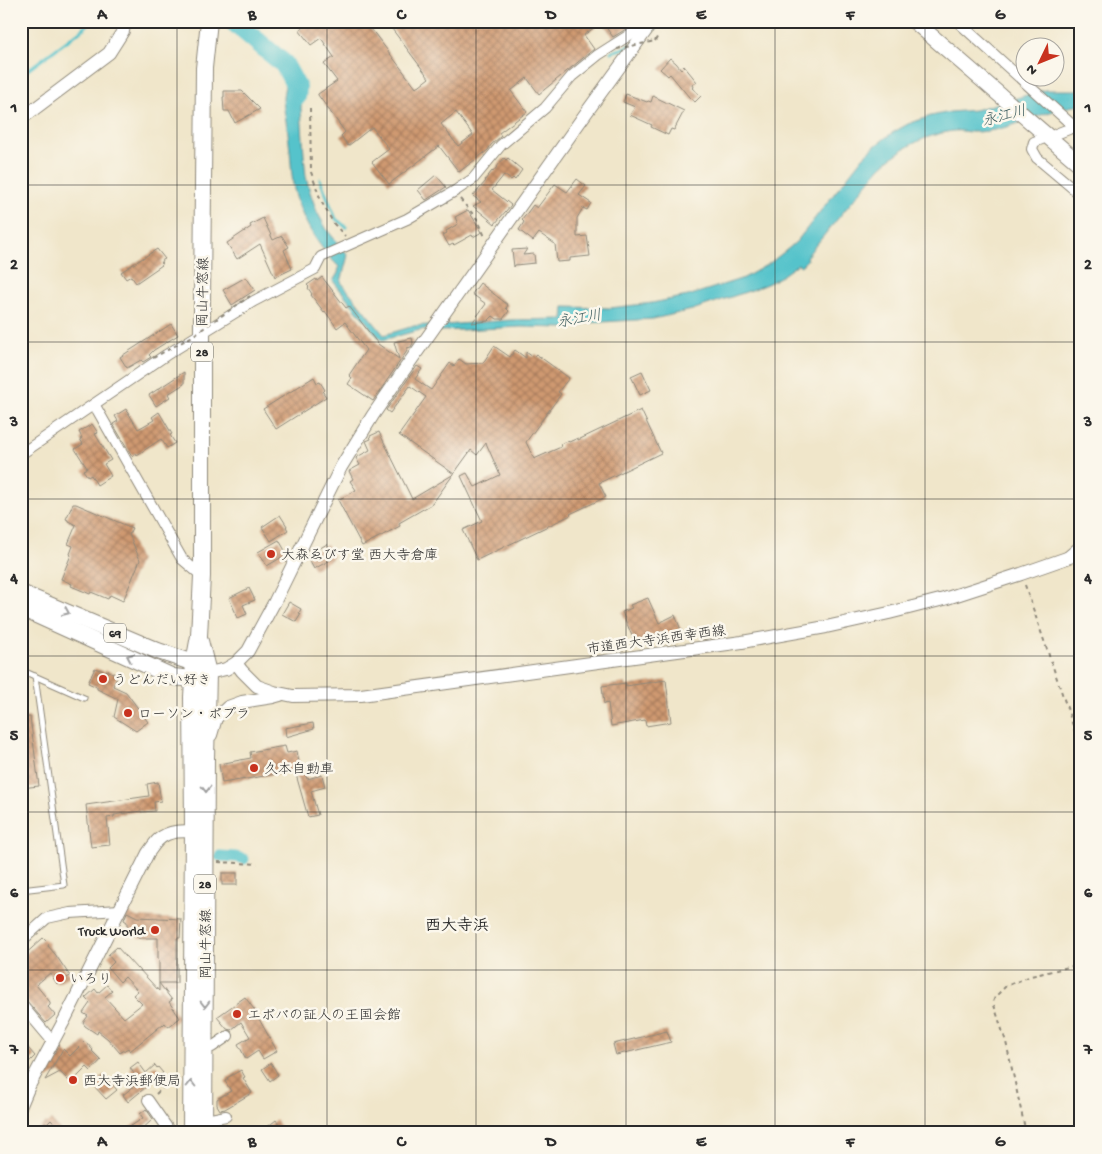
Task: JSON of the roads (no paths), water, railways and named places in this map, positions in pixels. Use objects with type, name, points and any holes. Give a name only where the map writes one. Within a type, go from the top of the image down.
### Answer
[{"type":"main road","name":"岡山牛窓線","points":[[198,21],[204,68]]},
{"type":"main road","name":"岡山牛窓線","points":[[191,1133],[199,832],[206,758],[198,672],[202,576],[204,68],[209,21]]},
{"type":"main road","points":[[914,21],[996,91],[1041,135],[1081,165]]},
{"type":"main road","name":"69","points":[[21,593],[158,652],[198,672]]},
{"type":"main road","name":"69","points":[[21,608],[173,677],[198,672]]},
{"type":"main road","name":"岡山牛窓線","points":[[198,672],[192,697],[199,832],[206,862],[204,1125]]},
{"type":"street","points":[[21,120],[109,53],[123,31],[124,21]]},
{"type":"street","points":[[198,672],[226,669],[236,663],[248,651],[275,601],[341,467],[373,415],[653,21]]},
{"type":"street","points":[[958,21],[1075,127],[1056,134]]},
{"type":"street","points":[[21,454],[166,355],[254,301],[314,269],[321,257],[407,219],[473,179],[501,145],[545,108],[572,76],[598,55],[634,32],[643,34]]},
{"type":"street","points":[[1041,135],[1034,142],[1032,149],[1037,158],[1081,195]]},
{"type":"street","points":[[94,404],[182,559],[202,576]]},
{"type":"street","points":[[1064,559],[1081,545]]},
{"type":"street","name":"市道西大寺浜西幸西線","points":[[236,663],[257,686],[274,692],[293,696],[361,695],[775,637],[888,613],[950,596],[1022,574],[1081,553]]},
{"type":"street","points":[[206,758],[216,718],[228,707],[242,702],[282,694]]},
{"type":"street","points":[[21,1105],[25,1082],[53,1042],[148,853],[158,840],[169,833],[181,831],[199,832]]},
{"type":"street","points":[[21,943],[47,918],[70,913],[120,910]]},
{"type":"street","points":[[21,1004],[53,1042]]},
{"type":"street","points":[[204,1046],[212,1047],[228,1036]]},
{"type":"street","points":[[148,1100],[171,1133]]},
{"type":"street","points":[[204,1125],[212,1119],[226,1116]]},
{"type":"lane","points":[[21,670],[84,698]]},
{"type":"lane","points":[[21,890],[64,885],[35,676]]},
{"type":"water","points":[[289,70],[302,93],[304,155],[306,177],[310,192],[317,212],[327,230],[348,255],[341,282],[384,335],[414,326],[563,319],[564,307],[610,308],[652,303],[688,296],[744,278],[770,263],[797,241],[863,157],[892,133],[908,124],[950,112],[975,110],[1045,90],[1081,90],[1081,105],[1060,109],[999,129],[979,132],[953,131],[942,133],[904,149],[879,169],[806,257],[807,260],[801,266],[798,264],[780,277],[752,290],[692,310],[653,319],[585,323],[582,326],[564,328],[521,327],[441,331],[426,329],[383,340],[380,339],[333,281],[339,267],[316,239],[299,207],[293,184],[283,100]]},
{"type":"waterway","points":[[21,75],[92,21]]},
{"type":"waterway","name":"永江川","points":[[233,21],[284,64],[297,88],[296,97]]},
{"type":"waterway","points":[[650,32],[663,21]]},
{"type":"waterway","points":[[611,52],[630,45]]},
{"type":"waterway","points":[[320,179],[336,219],[346,227]]},
{"type":"waterway","points":[[220,856],[244,859]]},
{"type":"place","name":"大森ゑびす堂 西大寺倉庫","points":[[271,554]]},
{"type":"place","name":"うどんだい好き","points":[[103,679]]},
{"type":"place","name":"ローソン・ポプラ","points":[[128,713]]},
{"type":"place","name":"久本自動車","points":[[254,768]]},
{"type":"place","name":"Truck World","points":[[155,930]]},
{"type":"place","name":"いろり","points":[[60,978]]},
{"type":"place","name":"エボバの証人の王国会館","points":[[237,1014]]},
{"type":"place","name":"西大寺浜郵便局","points":[[73,1080]]},
{"type":"district","name":"西大寺浜","points":[[457,924]]}]
